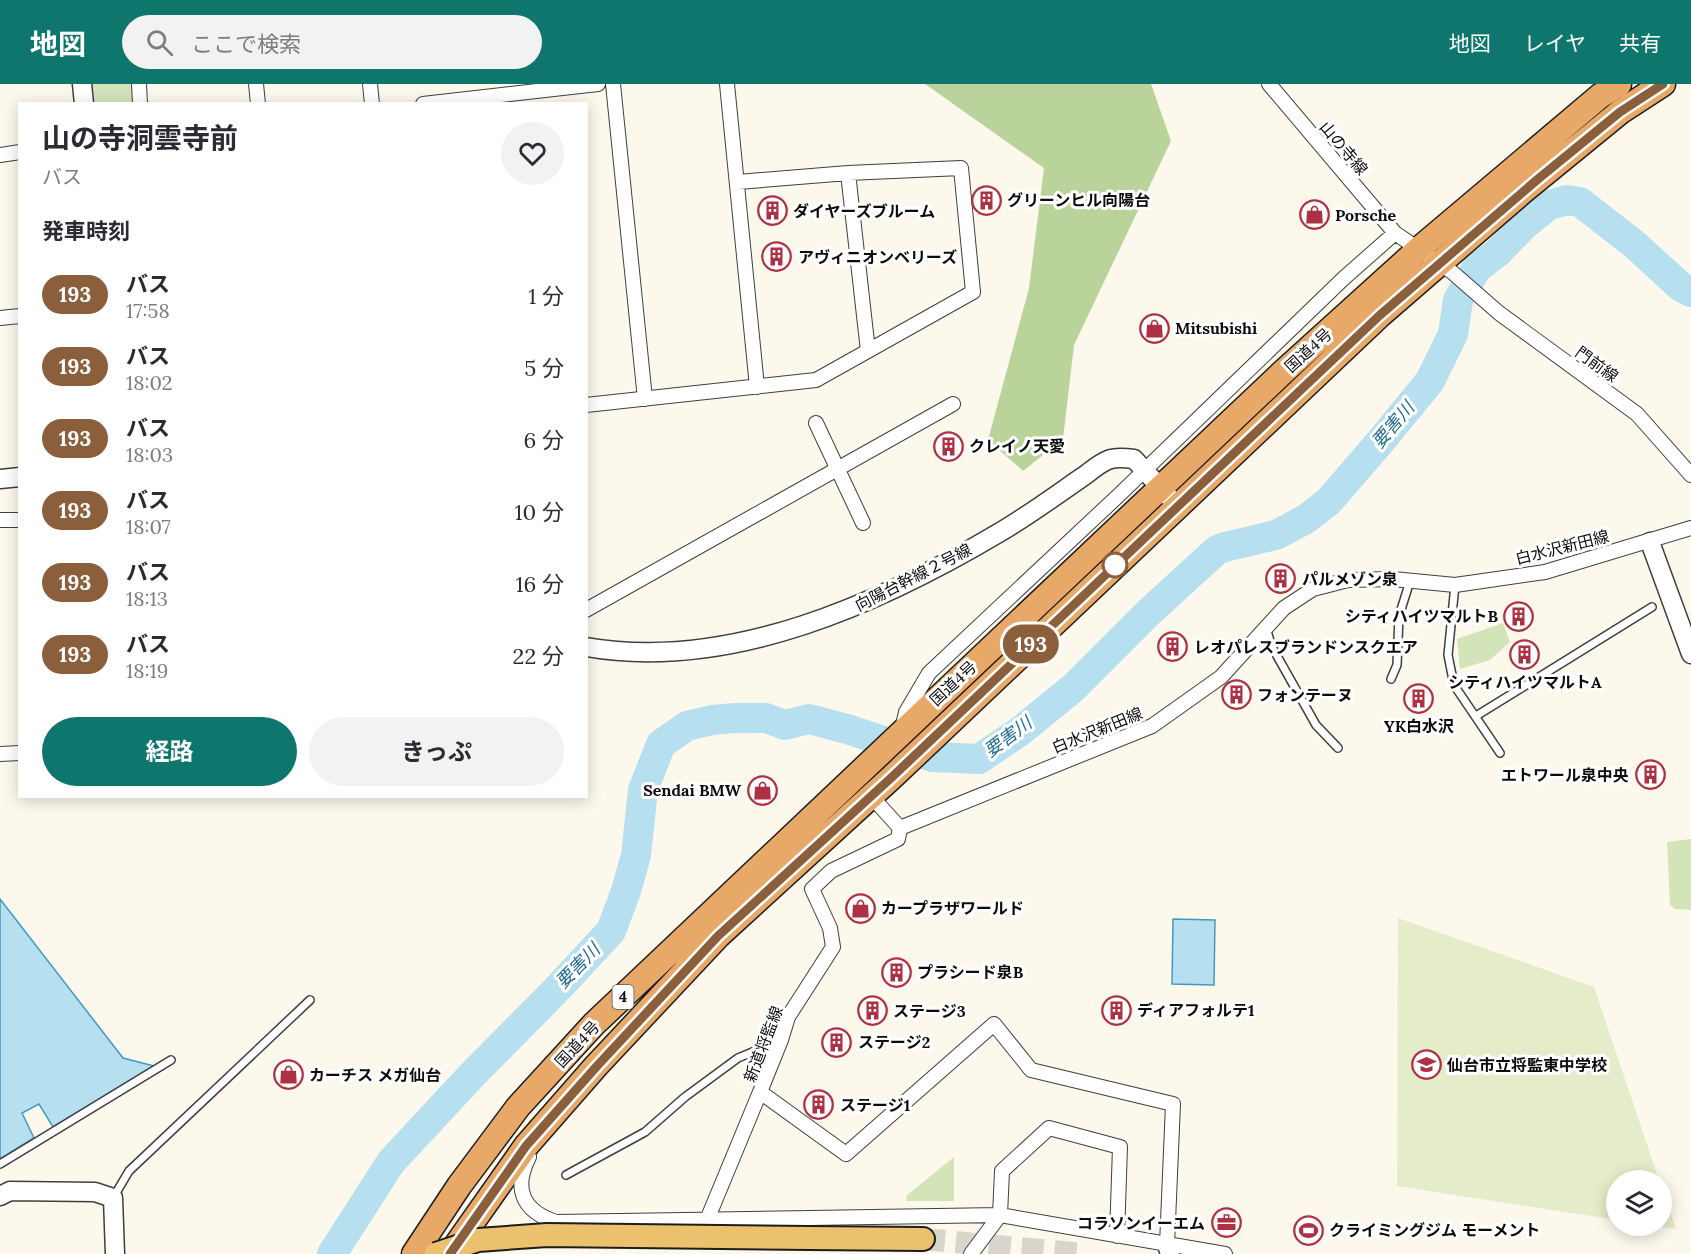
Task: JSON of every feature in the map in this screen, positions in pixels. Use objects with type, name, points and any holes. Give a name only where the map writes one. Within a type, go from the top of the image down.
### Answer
[{"type":"highway","name":"国道4号","points":[[414,1254],[459,1186],[518,1107],[594,1024],[865,769],[1152,478],[1600,96],[1619,84]]},
{"type":"highway","name":"国道4号","points":[[450,1254],[526,1146],[718,936],[891,778],[1380,315],[1448,270],[1522,192],[1620,112],[1663,84]]},
{"type":"main road","points":[[436,1254],[478,1240],[547,1234],[923,1239]]},
{"type":"street","points":[[82,84],[84,102]]},
{"type":"street","points":[[139,84],[141,102]]},
{"type":"street","points":[[256,84],[258,102]]},
{"type":"street","points":[[370,84],[372,102]]},
{"type":"street","points":[[437,102],[598,84]]},
{"type":"street","points":[[614,84],[645,399]]},
{"type":"street","points":[[727,84],[757,387]]},
{"type":"street","name":"山の寺線","points":[[1269,84],[1395,233],[1448,270]]},
{"type":"street","points":[[0,155],[18,152]]},
{"type":"street","points":[[588,405],[816,380],[974,292],[961,168],[848,173],[738,182]]},
{"type":"street","points":[[848,173],[868,351]]},
{"type":"street","points":[[1178,506],[1152,478],[1344,278],[1395,233]]},
{"type":"street","name":"門前線","points":[[1448,270],[1499,313],[1638,414],[1691,475]]},
{"type":"street","points":[[0,318],[18,316]]},
{"type":"street","points":[[588,609],[953,404]]},
{"type":"street","points":[[816,423],[863,523]]},
{"type":"street","name":"向陽台幹線２号線","points":[[588,647],[619,653],[668,653],[733,643],[807,624],[886,593],[936,567],[1003,530],[1109,459],[1134,459],[1152,478]]},
{"type":"street","points":[[0,479],[18,477]]},
{"type":"street","points":[[0,520],[18,520]]},
{"type":"street","name":"白水沢新田線","points":[[900,828],[1152,726],[1221,677],[1284,608],[1313,589],[1348,580],[1393,579],[1455,585],[1545,572],[1691,528]]},
{"type":"street","points":[[1650,542],[1691,654]]},
{"type":"street","points":[[0,754],[18,753]]},
{"type":"street","points":[[871,796],[900,828]]},
{"type":"street","name":"新道将監線","points":[[900,828],[898,839],[831,871],[812,889],[830,928],[833,946],[788,1017],[760,1092],[846,1154],[993,1024],[1031,1070],[1173,1104],[1169,1250]]},
{"type":"street","points":[[707,1220],[760,1092]]},
{"type":"street","points":[[546,1123],[522,1172],[520,1186],[527,1203],[533,1210],[556,1222],[1000,1215],[1117,1236],[1169,1250],[1225,1254]]},
{"type":"street","points":[[970,1254],[1000,1215],[1002,1171],[1049,1128],[1120,1147],[1117,1236]]},
{"type":"street","points":[[0,1196],[10,1191],[95,1192],[113,1198],[115,1254]]},
{"type":"lane","points":[[1392,679],[1397,665],[1399,616],[1410,581]]},
{"type":"lane","points":[[1455,585],[1448,655],[1454,685],[1500,753]]},
{"type":"lane","points":[[1476,716],[1652,607]]},
{"type":"lane","points":[[1266,628],[1272,647],[1316,725],[1338,748]]},
{"type":"lane","points":[[113,1198],[129,1171],[310,1000]]},
{"type":"lane","points":[[566,1174],[645,1132],[685,1097],[738,1058],[781,1040]]},
{"type":"lane","points":[[0,1164],[171,1060]]},
{"type":"green space","points":[[92,84],[133,84],[134,102],[94,102]]},
{"type":"green space","points":[[925,84],[1151,84],[1171,141],[1074,345],[1063,439],[1023,471],[988,440],[1029,288],[1044,168]]},
{"type":"green space","points":[[1503,623],[1510,642],[1490,660],[1460,669],[1457,639]]},
{"type":"green space","points":[[1691,839],[1691,910],[1675,909],[1670,905],[1667,842]]},
{"type":"green space","points":[[1398,918],[1594,987],[1656,1170],[1606,1170],[1606,1218],[1397,1186]]},
{"type":"green space","points":[[954,1157],[954,1201],[906,1201],[907,1195]]},
{"type":"water","points":[[0,899],[123,1058],[154,1066],[53,1127],[39,1104],[22,1113],[34,1138],[0,1159]]},
{"type":"water","points":[[1173,919],[1215,920],[1214,985],[1172,984]]},
{"type":"waterway","name":"要害川","points":[[332,1254],[391,1162],[611,931],[636,855],[643,790],[661,744],[687,726],[712,720],[766,718],[785,725],[809,719],[932,757],[979,759],[1019,732],[1073,688],[1148,613],[1217,550],[1276,535],[1306,519],[1328,502],[1430,381],[1453,334],[1458,300],[1476,269],[1549,205],[1567,200],[1580,202],[1634,244],[1681,287],[1691,292]]},
{"type":"tunnel","points":[[923,1239],[1084,1254]]},
{"type":"bus line","name":"193","points":[[450,1254],[526,1146],[718,936],[891,778],[1380,315],[1522,192],[1620,112],[1663,84]]},
{"type":"place","name":"グリーンヒル向陽台","points":[[986,200]]},
{"type":"place","name":"ダイヤーズブルーム","points":[[772,211]]},
{"type":"place","name":"Porsche","points":[[1314,215]]},
{"type":"place","name":"アヴィニオンベリーズ","points":[[777,257]]},
{"type":"place","name":"Mitsubishi","points":[[1154,328]]},
{"type":"place","name":"クレイノ天愛","points":[[948,446]]},
{"type":"place","name":"パルメゾン泉","points":[[1281,579]]},
{"type":"place","name":"シティハイツマルトB","points":[[1519,616]]},
{"type":"place","name":"レオパレスブランドンスクエア","points":[[1173,647]]},
{"type":"place","name":"シティハイツマルトA","points":[[1525,654]]},
{"type":"place","name":"フォンテーヌ","points":[[1236,695]]},
{"type":"place","name":"YK白水沢","points":[[1419,698]]},
{"type":"place","name":"エトワール泉中央","points":[[1650,775]]},
{"type":"place","name":"Sendai BMW","points":[[762,790]]},
{"type":"place","name":"カープラザワールド","points":[[860,908]]},
{"type":"place","name":"プラシード泉B","points":[[896,972]]},
{"type":"place","name":"ディアフォルテ1","points":[[1116,1010]]},
{"type":"place","name":"ステージ3","points":[[872,1011]]},
{"type":"place","name":"ステージ2","points":[[837,1042]]},
{"type":"place","name":"仙台市立将監東中学校","points":[[1426,1065]]},
{"type":"place","name":"カーチス メガ仙台","points":[[288,1075]]},
{"type":"place","name":"ステージ1","points":[[819,1105]]},
{"type":"place","name":"コラソンイーエム","points":[[1226,1223]]},
{"type":"place","name":"クライミングジム モーメント","points":[[1308,1230]]}]
